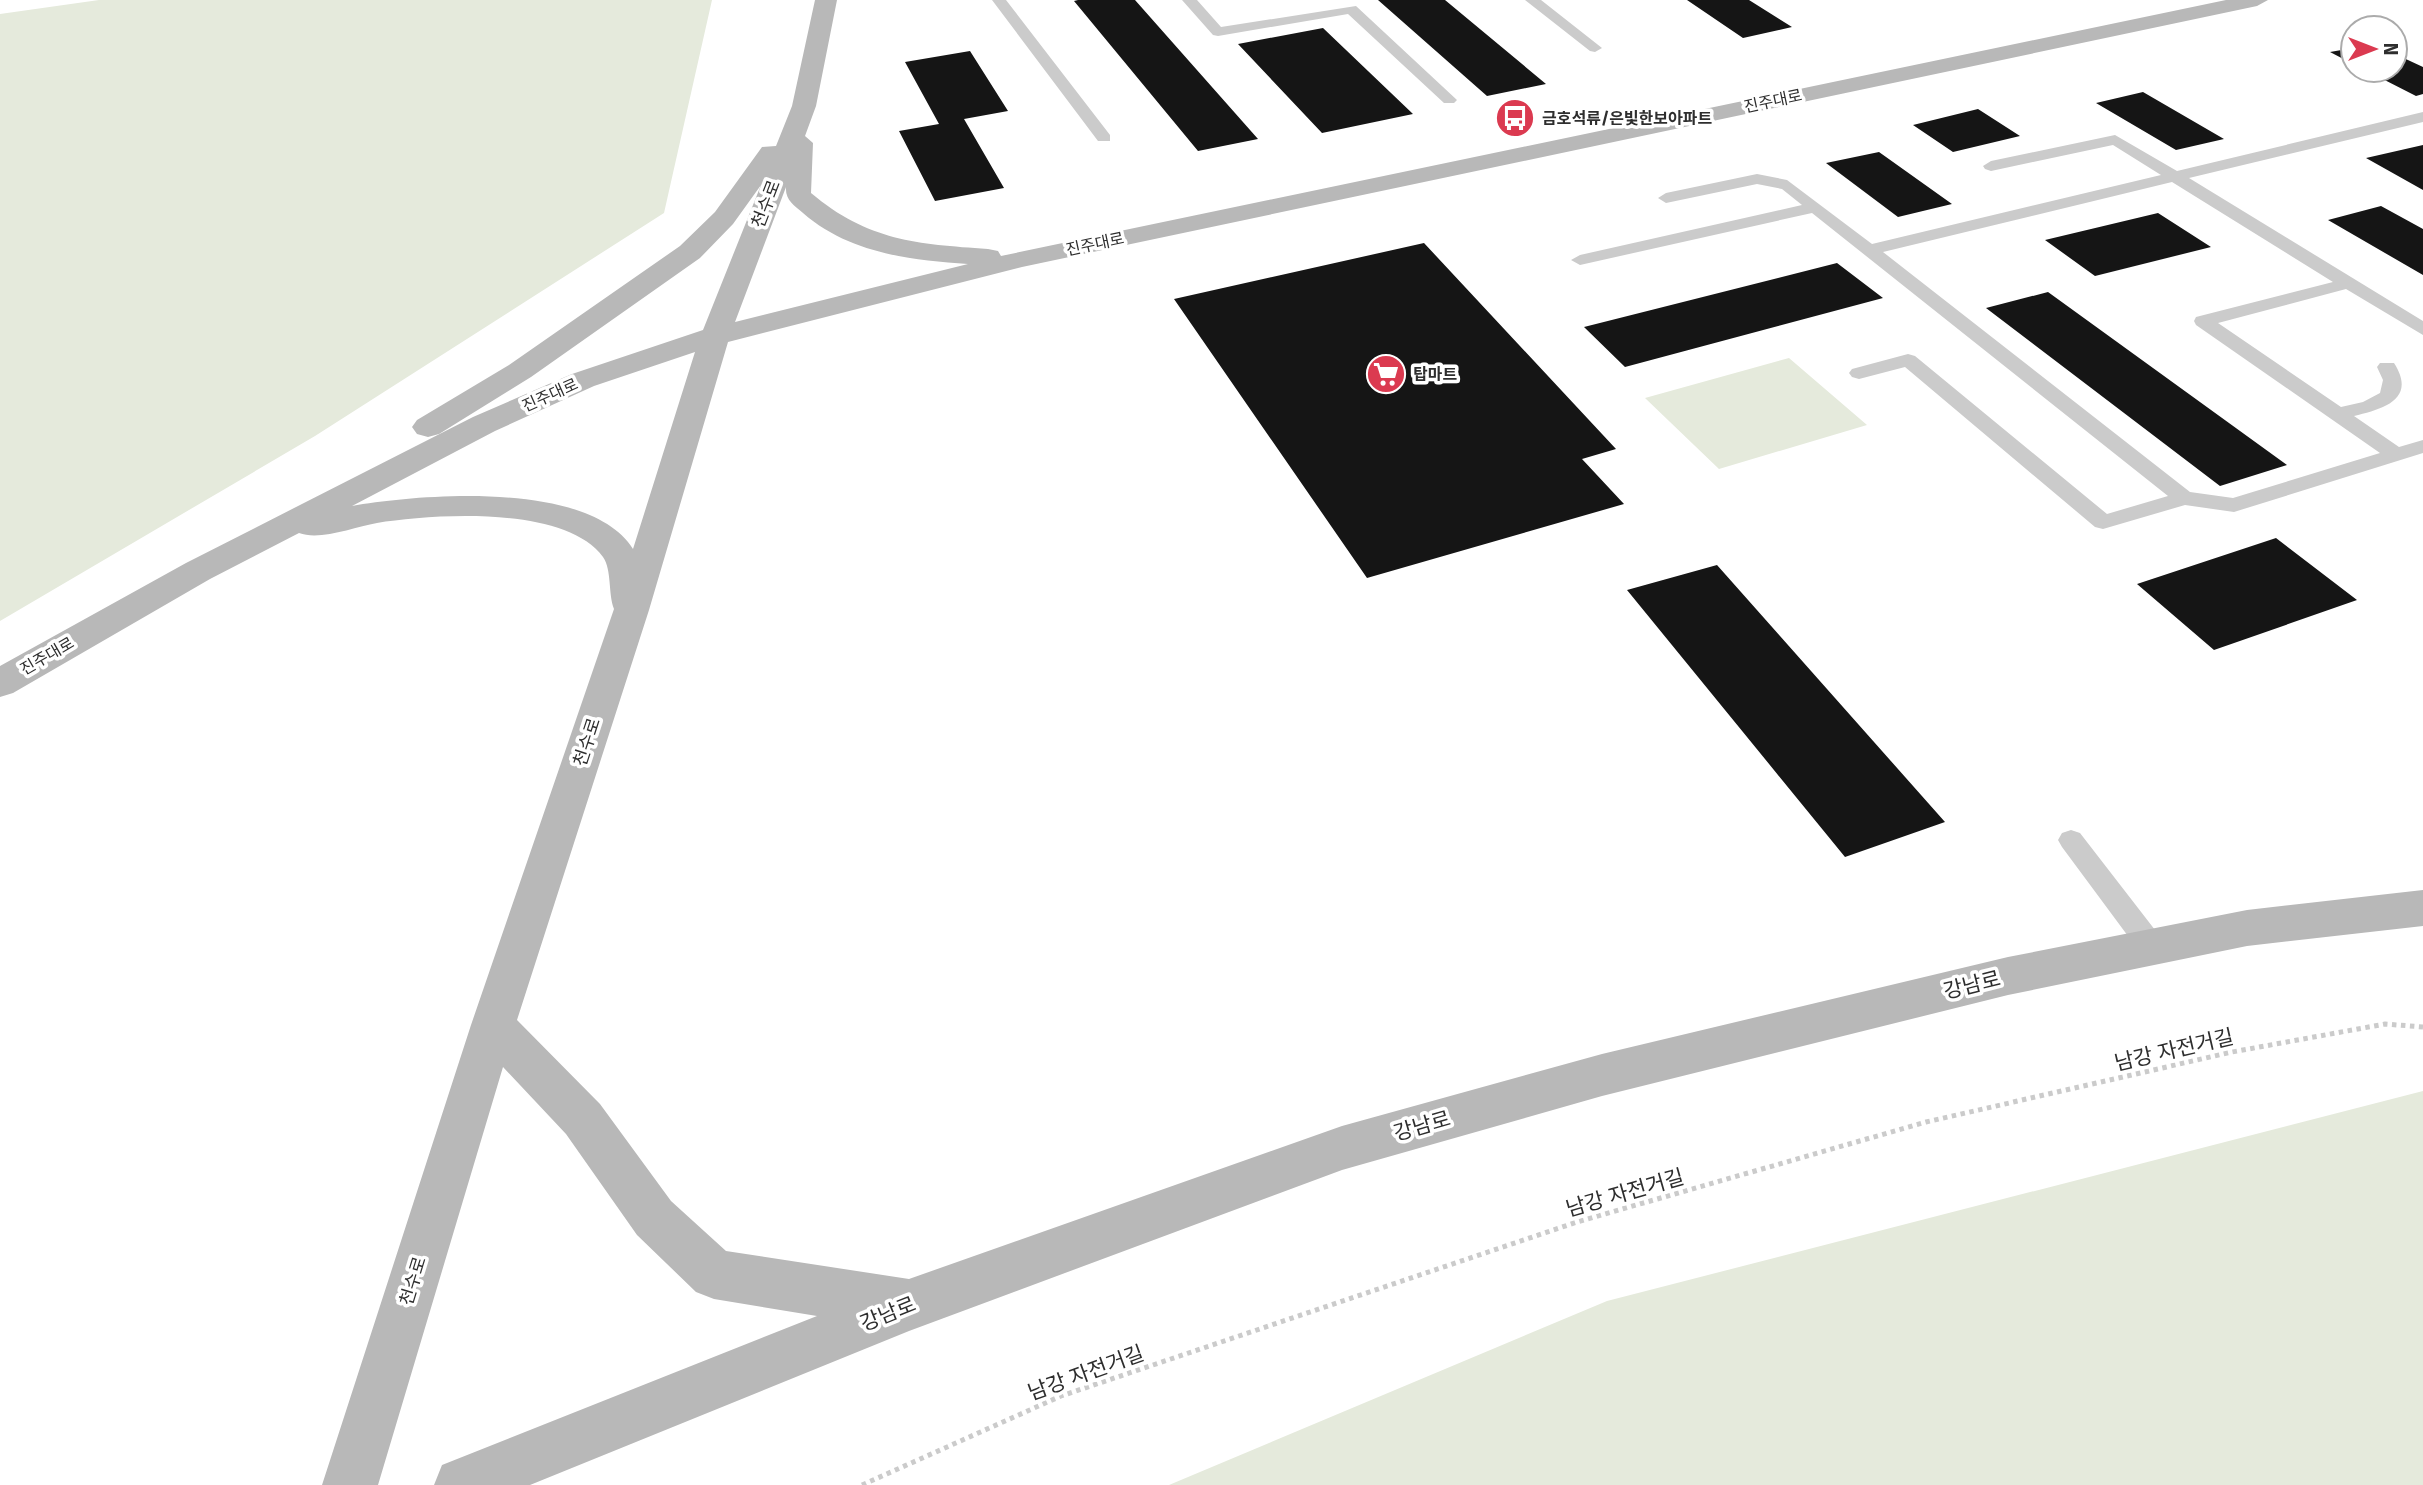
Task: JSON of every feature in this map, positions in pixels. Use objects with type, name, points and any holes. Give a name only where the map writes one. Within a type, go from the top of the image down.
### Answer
[{"type":"street","name":"천수로","points":[[350,1485],[493,1025],[631,610],[715,336],[804,106],[826,0]]},
{"type":"street","name":"진주대로","points":[[0,683],[198,570],[484,424],[583,380],[715,336],[1021,259],[2257,0]]},
{"type":"street","points":[[804,106],[798,195],[824,220],[866,241],[922,252],[1021,259]]},
{"type":"street","points":[[198,570],[520,371],[690,252],[724,218],[804,106]]},
{"type":"street","points":[[198,570],[314,525],[399,507],[478,504],[544,514],[594,531],[618,552],[631,610]]},
{"type":"street","name":"강남로","points":[[463,1485],[909,1305],[1342,1148],[1602,1076],[2008,976],[2247,928],[2423,908]]},
{"type":"street","points":[[493,1025],[583,1119],[654,1218],[713,1274],[909,1305]]},
{"type":"lane","points":[[1189,0],[1218,32],[1351,9],[1448,100]]},
{"type":"lane","points":[[1532,0],[1595,48]]},
{"type":"lane","points":[[1003,1],[1104,138]]},
{"type":"lane","points":[[1868,250],[2423,117]]},
{"type":"lane","points":[[1991,166],[2115,140],[2423,328]]},
{"type":"lane","points":[[1666,198],[1756,179],[1787,185],[2184,498]]},
{"type":"lane","points":[[1580,260],[1815,207]]},
{"type":"lane","points":[[2349,283],[2203,321],[2396,454]]},
{"type":"lane","points":[[1859,373],[1908,360],[2103,522],[2184,498],[2235,505],[2423,446]]},
{"type":"lane","points":[[2337,414],[2385,401],[2392,392],[2393,379],[2386,367]]},
{"type":"lane","points":[[2071,840],[2152,947]]},
{"type":"path","name":"남강 자전거길","points":[[862,1485],[1061,1395],[1577,1222],[1926,1122],[2232,1052],[2385,1024],[2423,1027]]},
{"type":"shaded area","points":[[99,0],[712,0],[664,213],[315,436],[0,621],[0,14]]},
{"type":"shaded area","points":[[1789,358],[1867,425],[1719,469],[1645,398]]},
{"type":"shaded area","points":[[2423,1091],[2423,1485],[1169,1485],[1607,1301]]},
{"type":"building","points":[[1135,0],[1258,139],[1198,151],[1074,1]]},
{"type":"building","points":[[1378,0],[1445,0],[1546,84],[1487,96]]},
{"type":"building","points":[[1687,0],[1749,0],[1792,27],[1743,38]]},
{"type":"building","points":[[1323,28],[1413,114],[1322,133],[1238,44]]},
{"type":"building","points":[[970,51],[1008,111],[964,119],[1004,188],[935,201],[899,131],[939,124],[905,62]]},
{"type":"building","points":[[2409,60],[2423,67],[2423,94],[2416,96],[2392,84],[2409,84]]},
{"type":"building","points":[[2143,92],[2224,139],[2176,150],[2096,103]]},
{"type":"building","points":[[1978,109],[2020,136],[1953,152],[1913,125]]},
{"type":"building","points":[[2423,145],[2423,190],[2366,158]]},
{"type":"building","points":[[1879,152],[1952,204],[1898,217],[1826,163]]},
{"type":"building","points":[[2381,206],[2423,229],[2423,275],[2328,220]]},
{"type":"building","points":[[2158,213],[2211,247],[2095,276],[2045,240]]},
{"type":"building","name":"탑마트","points":[[1424,243],[1616,449],[1582,459],[1624,504],[1367,578],[1174,299]]},
{"type":"building","points":[[1837,263],[1883,298],[1625,367],[1584,327]]},
{"type":"building","points":[[2048,292],[2287,465],[2220,486],[1986,308]]},
{"type":"building","points":[[2276,538],[2357,600],[2214,650],[2137,584]]},
{"type":"building","points":[[1717,565],[1945,822],[1845,857],[1627,590]]},
{"type":"place","name":"금호석류/은빛한보아파트","points":[[1515,118]]},
{"type":"place","name":"탑마트","points":[[1386,374]]}]
